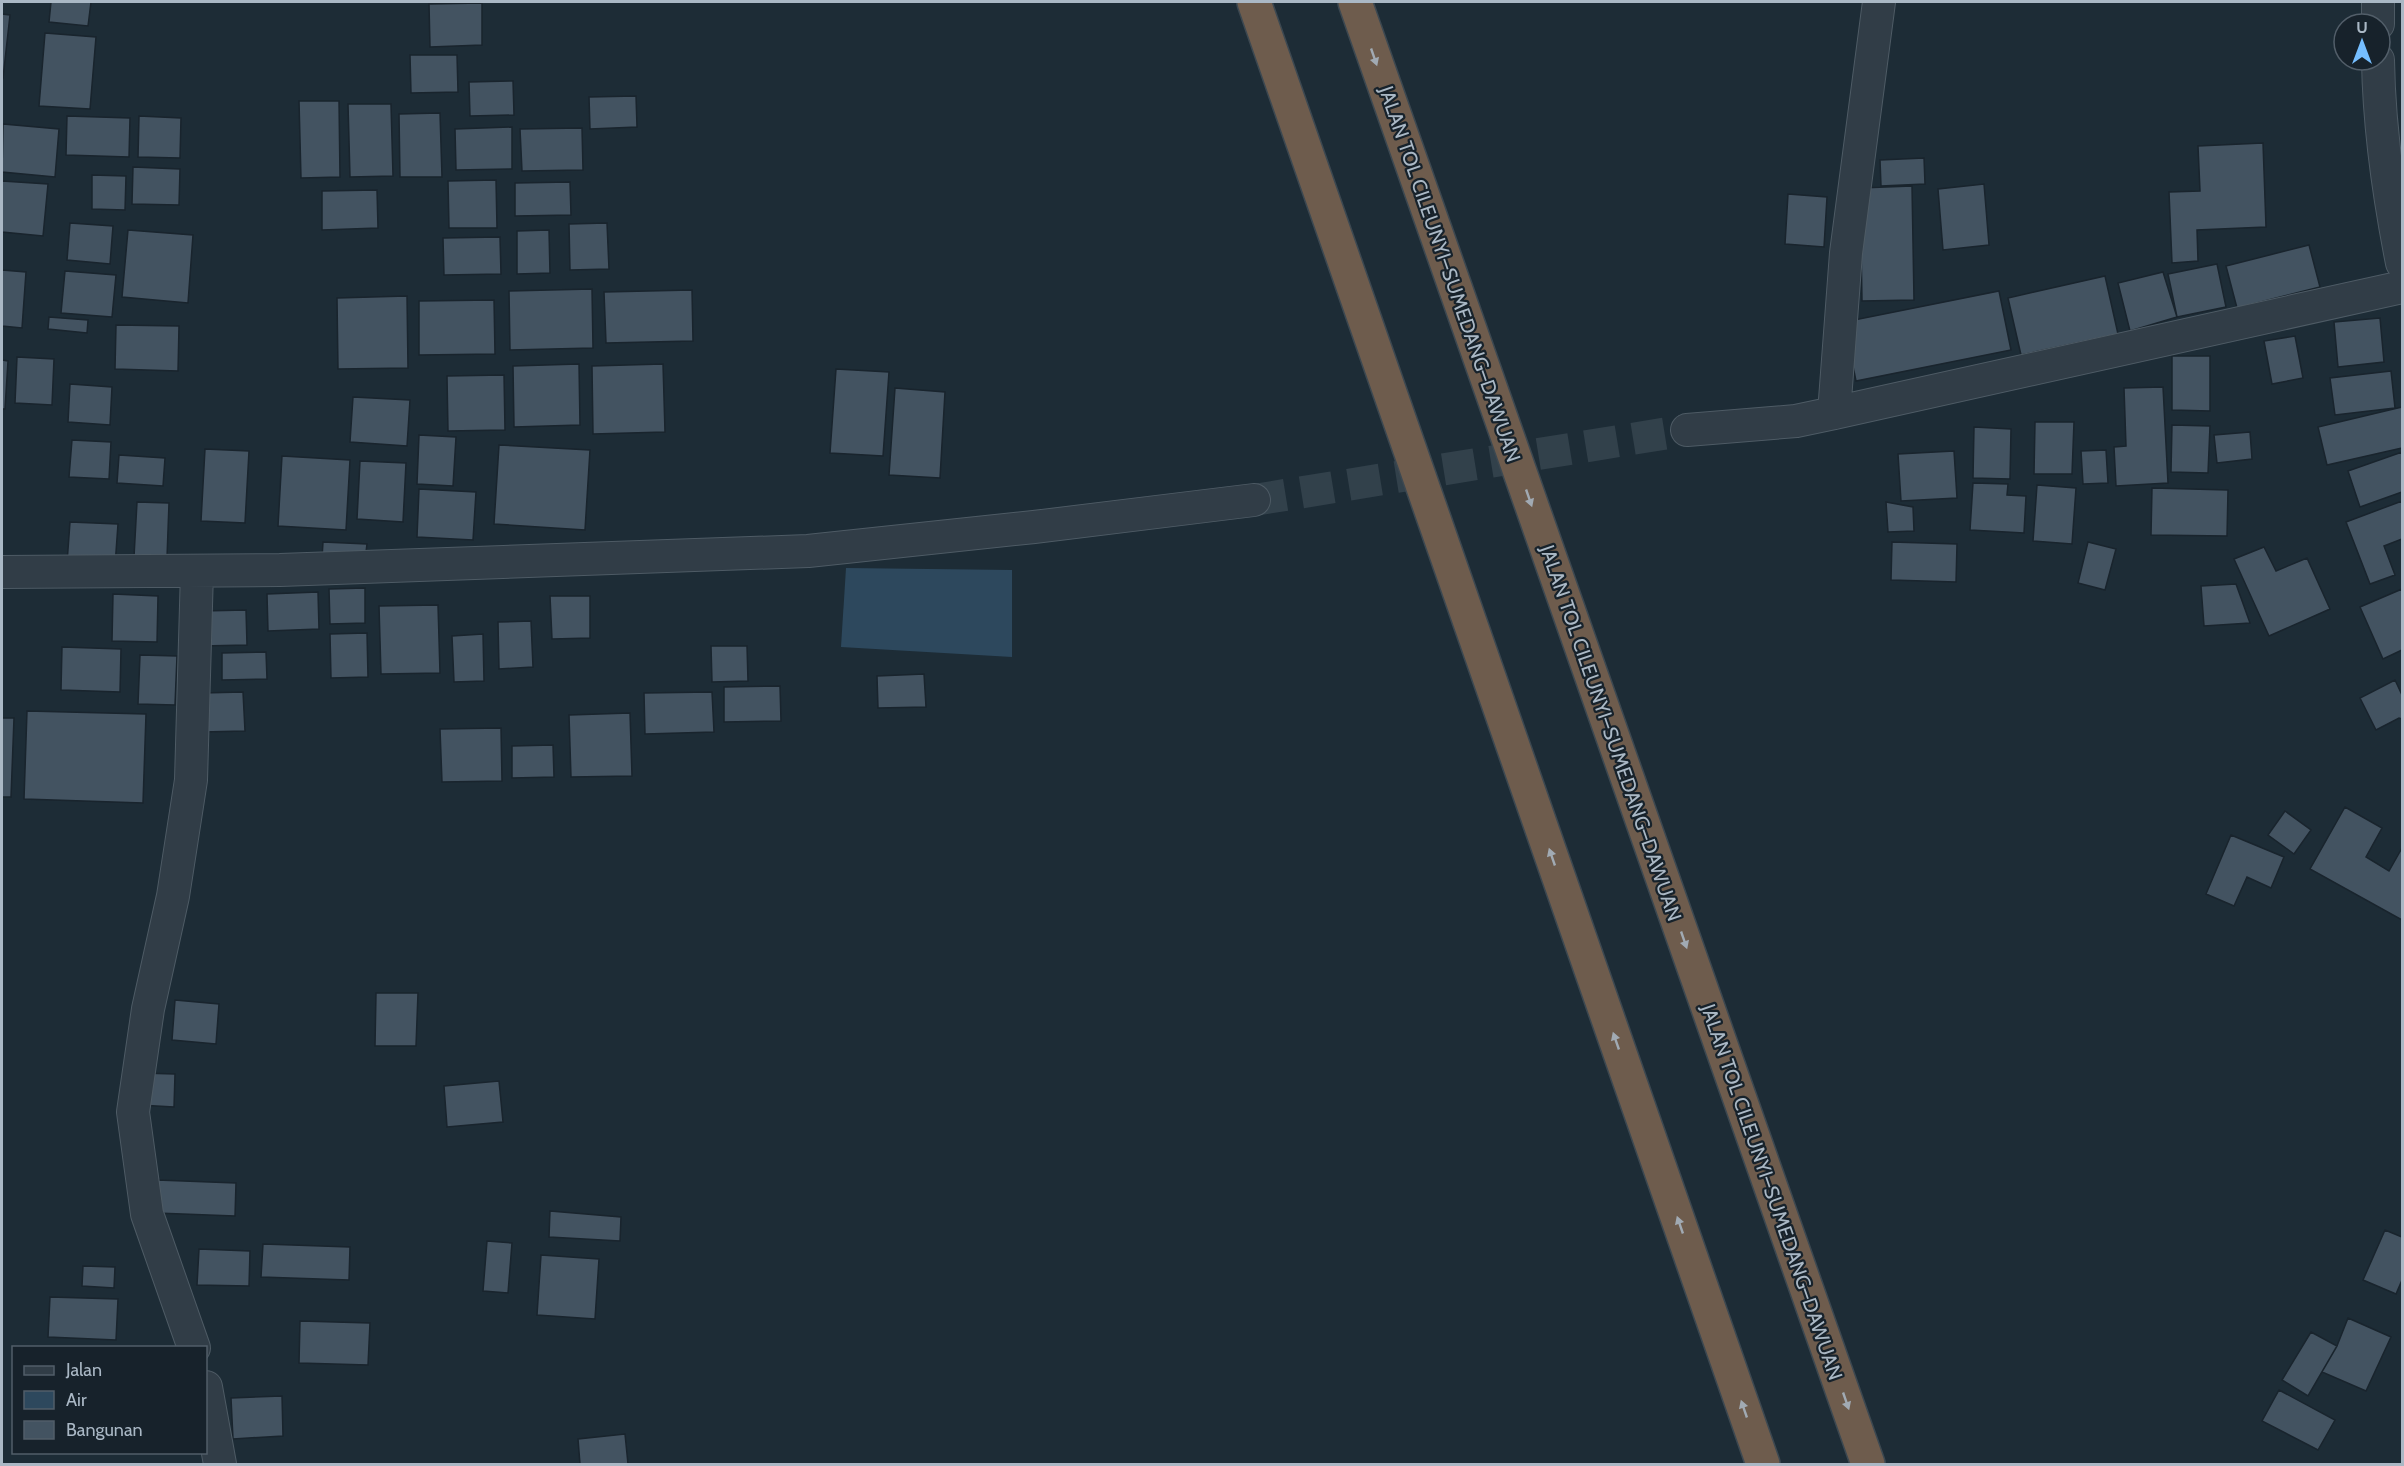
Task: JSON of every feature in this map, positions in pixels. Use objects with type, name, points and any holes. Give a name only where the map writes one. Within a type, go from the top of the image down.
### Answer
[{"type":"highway","points":[[1254,2],[1763,1464]]},
{"type":"highway","name":"JALAN TOL CILEUNYI–SUMEDANG–DAWUAN","points":[[1355,2],[1868,1464]]},
{"type":"street","points":[[1834,413],[1846,253],[1879,2]]},
{"type":"street","points":[[2378,72],[2391,209],[2403,263]]},
{"type":"street","points":[[1687,430],[1796,421],[2403,287]]},
{"type":"street","points":[[2,572],[197,572],[808,550],[1034,527],[1254,500]]},
{"type":"street","points":[[194,1346],[147,1214],[133,1112],[148,1009],[173,896],[191,780],[197,572]]},
{"type":"street","points":[[207,1392],[220,1464]]},
{"type":"water","points":[[846,568],[1012,570],[1012,657],[841,647]]},
{"type":"building","points":[[51,2],[91,2],[88,26],[49,22]]},
{"type":"building","points":[[482,3],[482,45],[430,47],[429,4]]},
{"type":"building","points":[[2,14],[10,15],[3,78],[2,78]]},
{"type":"building","points":[[45,33],[96,37],[90,109],[39,106]]},
{"type":"building","points":[[410,55],[457,55],[458,92],[411,93]]},
{"type":"building","points":[[513,81],[514,115],[470,116],[469,82]]},
{"type":"building","points":[[636,96],[637,127],[590,129],[589,97]]},
{"type":"building","points":[[299,101],[339,101],[340,177],[301,178]]},
{"type":"building","points":[[348,104],[391,104],[393,176],[350,177]]},
{"type":"building","points":[[440,113],[442,177],[400,177],[399,114]]},
{"type":"building","points":[[67,116],[130,118],[129,157],[66,155]]},
{"type":"building","points":[[139,116],[181,118],[180,158],[138,157]]},
{"type":"building","points":[[3,124],[59,129],[55,177],[2,172]]},
{"type":"building","points":[[512,127],[512,169],[456,170],[455,129]]},
{"type":"building","points":[[582,128],[583,170],[522,171],[520,129]]},
{"type":"building","points":[[2263,143],[2266,227],[2197,230],[2198,261],[2172,263],[2169,192],[2200,191],[2198,146]]},
{"type":"building","points":[[1924,158],[1925,184],[1881,186],[1880,160]]},
{"type":"building","points":[[133,167],[180,169],[179,205],[132,204]]},
{"type":"building","points":[[92,175],[126,176],[125,210],[92,209]]},
{"type":"building","points":[[496,180],[497,228],[449,228],[448,181]]},
{"type":"building","points":[[2,181],[48,184],[43,236],[2,232]]},
{"type":"building","points":[[570,182],[571,215],[515,216],[515,183]]},
{"type":"building","points":[[1984,184],[1989,245],[1943,250],[1938,189]]},
{"type":"building","points":[[1912,186],[1914,300],[1862,301],[1860,188]]},
{"type":"building","points":[[377,190],[378,228],[322,230],[322,191]]},
{"type":"building","points":[[1788,194],[1827,197],[1824,247],[1785,244]]},
{"type":"building","points":[[70,223],[113,226],[110,264],[67,260]]},
{"type":"building","points":[[607,223],[609,269],[570,270],[569,224]]},
{"type":"building","points":[[128,230],[193,235],[188,303],[122,297]]},
{"type":"building","points":[[549,230],[550,273],[517,274],[517,231]]},
{"type":"building","points":[[500,237],[501,274],[444,275],[443,238]]},
{"type":"building","points":[[2309,245],[2320,287],[2237,308],[2226,266]]},
{"type":"building","points":[[2217,264],[2226,307],[2177,317],[2168,274]]},
{"type":"building","points":[[2,270],[26,272],[22,328],[2,326]]},
{"type":"building","points":[[65,271],[116,275],[112,317],[61,313]]},
{"type":"building","points":[[2163,272],[2177,317],[2130,331],[2118,283]]},
{"type":"building","points":[[2105,276],[2118,334],[2021,355],[2008,298]]},
{"type":"building","points":[[592,289],[593,348],[510,350],[509,291]]},
{"type":"building","points":[[692,290],[693,341],[606,343],[604,292]]},
{"type":"building","points":[[1999,291],[2011,350],[1856,381],[1844,322]]},
{"type":"building","points":[[407,296],[408,368],[338,369],[337,298]]},
{"type":"building","points":[[494,300],[495,354],[419,355],[419,301]]},
{"type":"building","points":[[49,317],[88,320],[87,333],[48,329]]},
{"type":"building","points":[[2380,318],[2384,362],[2338,367],[2334,322]]},
{"type":"building","points":[[116,325],[179,326],[178,371],[115,369]]},
{"type":"building","points":[[2295,336],[2303,378],[2272,384],[2264,341]]},
{"type":"building","points":[[2172,356],[2210,356],[2210,411],[2172,410]]},
{"type":"building","points":[[17,357],[54,359],[52,405],[15,403]]},
{"type":"building","points":[[2,360],[8,361],[5,409],[2,409]]},
{"type":"building","points":[[579,364],[580,425],[514,427],[513,366]]},
{"type":"building","points":[[663,364],[665,432],[593,434],[592,366]]},
{"type":"building","points":[[836,369],[889,372],[883,456],[830,453]]},
{"type":"building","points":[[2391,371],[2395,408],[2335,415],[2330,378]]},
{"type":"building","points":[[504,375],[505,430],[448,431],[447,376]]},
{"type":"building","points":[[70,384],[112,387],[110,425],[68,422]]},
{"type":"building","points":[[2163,387],[2168,483],[2116,486],[2114,447],[2126,446],[2124,388]]},
{"type":"building","points":[[895,388],[945,392],[940,478],[889,475]]},
{"type":"building","points":[[353,397],[410,400],[407,446],[350,442]]},
{"type":"building","points":[[2402,407],[2402,448],[2327,465],[2318,427]]},
{"type":"building","points":[[2035,422],[2074,422],[2072,474],[2034,474]]},
{"type":"building","points":[[2172,425],[2210,426],[2208,473],[2171,472]]},
{"type":"building","points":[[1974,427],[2011,429],[2010,479],[1973,478]]},
{"type":"building","points":[[2250,432],[2252,459],[2217,463],[2214,435]]},
{"type":"building","points":[[419,435],[456,437],[453,486],[417,484]]},
{"type":"building","points":[[72,440],[111,442],[109,479],[69,477]]},
{"type":"building","points":[[499,445],[590,450],[585,530],[494,524]]},
{"type":"building","points":[[205,449],[249,451],[245,523],[201,521]]},
{"type":"building","points":[[2106,450],[2108,483],[2083,484],[2081,451]]},
{"type":"building","points":[[1954,451],[1957,498],[1901,501],[1898,454]]},
{"type":"building","points":[[2402,452],[2402,492],[2360,507],[2348,471]]},
{"type":"building","points":[[119,455],[165,458],[163,486],[117,483]]},
{"type":"building","points":[[282,456],[350,460],[346,530],[278,526]]},
{"type":"building","points":[[360,461],[406,463],[403,522],[357,519]]},
{"type":"building","points":[[1973,483],[2008,484],[2007,495],[2026,496],[2024,533],[1970,530]]},
{"type":"building","points":[[2037,485],[2076,488],[2072,544],[2033,541]]},
{"type":"building","points":[[2152,488],[2228,490],[2227,536],[2151,535]]},
{"type":"building","points":[[419,489],[476,492],[473,540],[417,537]]},
{"type":"building","points":[[2402,501],[2402,539],[2384,546],[2395,575],[2370,584],[2346,522]]},
{"type":"building","points":[[137,502],[169,503],[167,558],[134,557]]},
{"type":"building","points":[[1886,502],[1913,507],[1914,531],[1888,532]]},
{"type":"building","points":[[70,522],[118,524],[115,566],[67,563]]},
{"type":"building","points":[[323,542],[367,544],[365,560],[322,558]]},
{"type":"building","points":[[1892,542],[1957,544],[1956,582],[1891,580]]},
{"type":"building","points":[[2088,542],[2116,549],[2105,590],[2078,583]]},
{"type":"building","points":[[2264,547],[2276,571],[2307,558],[2330,609],[2269,636],[2234,559]]},
{"type":"building","points":[[2236,584],[2250,623],[2204,626],[2201,586]]},
{"type":"building","points":[[365,588],[365,623],[330,624],[329,589]]},
{"type":"building","points":[[2402,589],[2402,650],[2383,659],[2360,607]]},
{"type":"building","points":[[318,592],[319,629],[268,631],[267,594]]},
{"type":"building","points":[[113,594],[158,596],[157,642],[112,641]]},
{"type":"building","points":[[550,596],[590,596],[590,638],[552,639]]},
{"type":"building","points":[[438,605],[440,673],[381,674],[379,606]]},
{"type":"building","points":[[246,610],[247,645],[202,646],[202,611]]},
{"type":"building","points":[[531,621],[533,667],[499,669],[498,622]]},
{"type":"building","points":[[367,633],[368,677],[331,678],[330,634]]},
{"type":"building","points":[[483,634],[484,681],[454,682],[452,636]]},
{"type":"building","points":[[711,646],[747,646],[748,681],[712,682]]},
{"type":"building","points":[[62,647],[121,649],[120,692],[61,690]]},
{"type":"building","points":[[266,652],[267,679],[222,680],[222,653]]},
{"type":"building","points":[[140,655],[177,656],[175,705],[138,704]]},
{"type":"building","points":[[924,674],[926,707],[878,708],[877,676]]},
{"type":"building","points":[[2395,680],[2402,695],[2402,719],[2399,718],[2376,730],[2360,698]]},
{"type":"building","points":[[780,686],[781,721],[724,722],[724,687]]},
{"type":"building","points":[[243,692],[245,731],[202,732],[202,693]]},
{"type":"building","points":[[712,692],[714,732],[645,734],[644,693]]},
{"type":"building","points":[[27,711],[146,714],[143,803],[24,799]]},
{"type":"building","points":[[630,713],[632,776],[571,777],[569,715]]},
{"type":"building","points":[[2,718],[14,718],[11,797],[2,797]]},
{"type":"building","points":[[501,728],[502,781],[442,782],[440,729]]},
{"type":"building","points":[[553,745],[554,777],[512,778],[512,746]]},
{"type":"building","points":[[2345,807],[2382,828],[2366,857],[2389,871],[2402,848],[2402,920],[2310,869]]},
{"type":"building","points":[[2285,811],[2311,830],[2294,854],[2268,835]]},
{"type":"building","points":[[2231,835],[2284,857],[2271,888],[2247,877],[2234,906],[2206,894]]},
{"type":"building","points":[[376,993],[418,993],[416,1046],[375,1046]]},
{"type":"building","points":[[175,1000],[219,1004],[216,1044],[172,1040]]},
{"type":"building","points":[[140,1073],[175,1074],[174,1107],[139,1105]]},
{"type":"building","points":[[499,1081],[503,1122],[447,1127],[444,1086]]},
{"type":"building","points":[[157,1180],[236,1183],[235,1216],[156,1213]]},
{"type":"building","points":[[550,1211],[621,1217],[620,1241],[549,1237]]},
{"type":"building","points":[[2385,1230],[2402,1237],[2402,1280],[2396,1294],[2363,1280]]},
{"type":"building","points":[[487,1241],[512,1243],[508,1293],[483,1291]]},
{"type":"building","points":[[263,1244],[350,1247],[349,1280],[261,1277]]},
{"type":"building","points":[[199,1249],[250,1251],[249,1286],[197,1285]]},
{"type":"building","points":[[541,1255],[599,1259],[595,1319],[537,1315]]},
{"type":"building","points":[[83,1266],[115,1267],[114,1288],[82,1286]]},
{"type":"building","points":[[50,1297],[118,1299],[116,1340],[48,1337]]},
{"type":"building","points":[[2348,1318],[2391,1337],[2366,1391],[2322,1372],[2337,1346]]},
{"type":"building","points":[[300,1321],[370,1323],[368,1365],[299,1363]]},
{"type":"building","points":[[2311,1332],[2337,1346],[2308,1396],[2282,1380]]},
{"type":"building","points":[[2279,1390],[2335,1420],[2318,1450],[2262,1421]]},
{"type":"building","points":[[282,1396],[283,1436],[233,1439],[231,1398]]},
{"type":"building","points":[[625,1434],[628,1464],[580,1464],[578,1439]]},
{"type":"tunnel","points":[[1254,500],[1687,430]]}]
